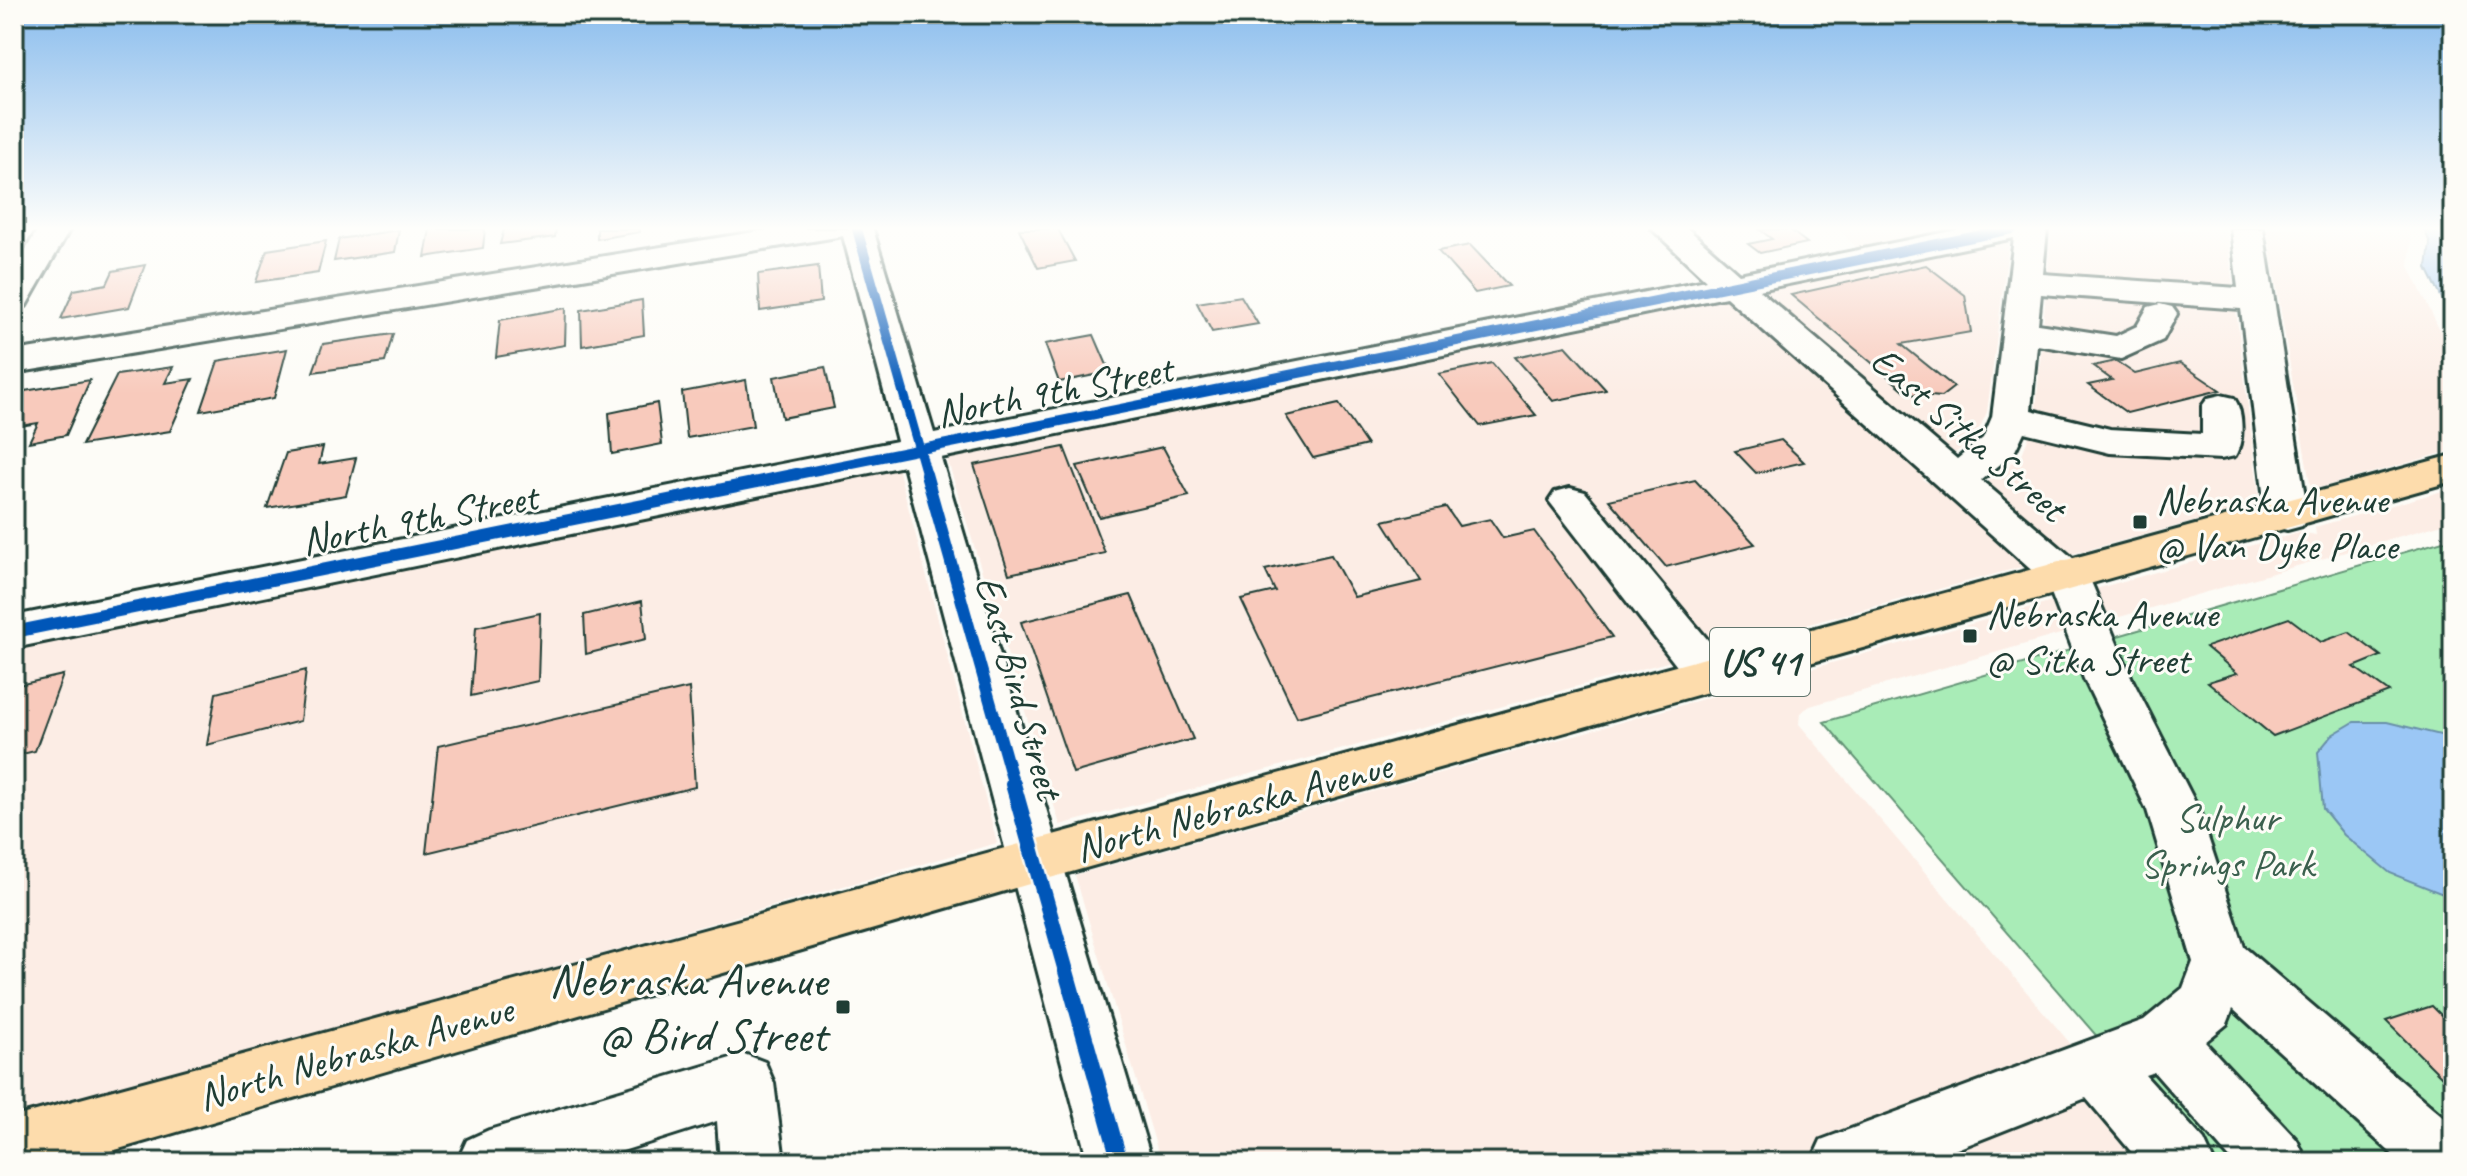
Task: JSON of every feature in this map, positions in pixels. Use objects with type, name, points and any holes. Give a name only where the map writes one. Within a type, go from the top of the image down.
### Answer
[{"type":"main road","name":"North Nebraska Avenue","points":[[14,1148],[1036,860],[2453,468]]},
{"type":"street","points":[[14,362],[496,284]]},
{"type":"street","name":"East Bird Street","points":[[872,284],[1120,1162]]},
{"type":"street","name":"North 9th Street","points":[[14,632],[1739,284]]},
{"type":"street","points":[[1956,480],[2000,444],[2011,417],[2025,284]]},
{"type":"street","points":[[2037,284],[2258,300]]},
{"type":"street","points":[[2256,284],[2287,516]]},
{"type":"street","name":"East Sitka Street","points":[[1733,285],[2067,577]]},
{"type":"street","points":[[2020,332],[2121,348],[2151,333],[2160,314]]},
{"type":"street","points":[[2221,406],[2221,447]]},
{"type":"street","points":[[2011,417],[2110,441],[2221,447],[2281,460]]},
{"type":"street","points":[[1570,501],[1710,675]]},
{"type":"street","points":[[2067,577],[2108,679],[2173,810],[2221,962],[2448,1162]]},
{"type":"street","points":[[1843,1162],[2164,1040],[2206,1005],[2221,962]]},
{"type":"street","points":[[2164,1040],[2275,1162]]},
{"type":"street","points":[[2097,1066],[2182,1162]]},
{"type":"street","points":[[489,1162],[744,1083],[752,1162]]},
{"type":"shaded area","points":[[1796,284],[2003,284],[1987,412],[1976,436],[1953,455],[1761,291]]},
{"type":"shaded area","points":[[2047,284],[2233,284],[2260,504],[2068,555],[1986,483],[2022,454],[2035,421]]},
{"type":"shaded area","points":[[2276,284],[2418,284],[2453,358],[2453,450],[2311,490]]},
{"type":"shaded area","points":[[1726,298],[1926,476],[1923,480],[1939,488],[2025,566],[1060,825],[947,458]]},
{"type":"shaded area","points":[[898,468],[997,843],[14,1119],[14,648]]},
{"type":"shaded area","points":[[2453,488],[2453,521],[1810,706],[1800,713],[1799,724],[2171,1162],[1161,1162],[1075,875],[2299,532],[2316,535],[2315,527]]},
{"type":"green space","name":"Sulphur Springs Park","points":[[2453,538],[2453,1162],[2206,1162],[1824,722]]},
{"type":"water","points":[[2435,284],[2453,284],[2453,321]]},
{"type":"water","points":[[2354,722],[2387,722],[2453,738],[2453,898],[2390,873],[2344,835],[2323,809],[2318,752],[2332,735]]},
{"type":"building","points":[[107,284],[138,284],[129,307],[61,319],[74,290]]},
{"type":"building","points":[[759,284],[819,284],[821,302],[760,311]]},
{"type":"building","points":[[1467,284],[1509,286],[1475,293]]},
{"type":"building","points":[[1841,284],[1951,284],[1965,295],[1971,332],[1901,344],[1954,387],[1941,397],[1909,394],[1791,295]]},
{"type":"building","points":[[1241,296],[1258,324],[1212,332],[1197,303]]},
{"type":"building","points":[[642,300],[644,335],[582,346],[581,310]]},
{"type":"building","points":[[566,308],[565,345],[496,357],[500,320]]},
{"type":"building","points":[[393,334],[385,362],[313,372],[323,344]]},
{"type":"building","points":[[1094,335],[1110,372],[1059,382],[1045,344]]},
{"type":"building","points":[[1566,346],[1606,390],[1553,401],[1515,357]]},
{"type":"building","points":[[287,349],[274,398],[201,411],[218,361]]},
{"type":"building","points":[[2116,361],[2135,374],[2180,363],[2220,390],[2127,413],[2088,385],[2112,380],[2093,366]]},
{"type":"building","points":[[1492,363],[1536,415],[1480,426],[1439,374]]},
{"type":"building","points":[[173,367],[165,383],[193,379],[170,431],[82,445],[117,375]]},
{"type":"building","points":[[825,367],[834,408],[782,418],[774,377]]},
{"type":"building","points":[[90,380],[66,435],[29,442],[38,423],[14,427],[14,403],[19,392]]},
{"type":"building","points":[[746,380],[753,426],[687,438],[682,392]]},
{"type":"building","points":[[657,403],[662,444],[612,454],[609,413]]},
{"type":"building","points":[[1339,404],[1367,445],[1313,458],[1286,416]]},
{"type":"building","points":[[1781,440],[1804,462],[1756,473],[1735,451]]},
{"type":"building","points":[[323,447],[319,464],[356,458],[346,495],[267,508],[286,453]]},
{"type":"building","points":[[1064,447],[1105,553],[1009,574],[974,465]]},
{"type":"building","points":[[1163,447],[1189,496],[1099,517],[1077,466]]},
{"type":"building","points":[[1695,480],[1755,544],[1666,567],[1609,500]]},
{"type":"building","points":[[1446,507],[1459,526],[1490,519],[1503,538],[1534,531],[1612,637],[1297,717],[1241,599],[1275,591],[1265,570],[1331,555],[1354,597],[1421,581],[1383,521]]},
{"type":"building","points":[[1131,595],[1193,739],[1073,773],[1021,622]]},
{"type":"building","points":[[642,601],[646,639],[586,654],[584,615]]},
{"type":"building","points":[[540,613],[538,681],[471,696],[476,627]]},
{"type":"building","points":[[2289,618],[2321,642],[2349,632],[2381,656],[2354,667],[2389,692],[2273,736],[2208,682],[2237,673],[2206,647]]},
{"type":"building","points":[[306,670],[300,721],[207,745],[216,693]]},
{"type":"building","points":[[63,675],[35,751],[14,756],[14,686]]},
{"type":"building","points":[[689,688],[695,787],[426,853],[438,746]]},
{"type":"building","points":[[2432,1006],[2453,1027],[2453,1088],[2386,1021]]},
{"type":"cycle path","points":[[872,284],[1120,1162]]},
{"type":"cycle path","points":[[14,632],[1740,284]]},
{"type":"place","name":"Nebraska Avenue @ Van Dyke Place","points":[[2140,522]]},
{"type":"place","name":"Nebraska Avenue @ Sitka Street","points":[[1970,636]]},
{"type":"place","name":"Nebraska Avenue @ Bird Street","points":[[843,1007]]}]
